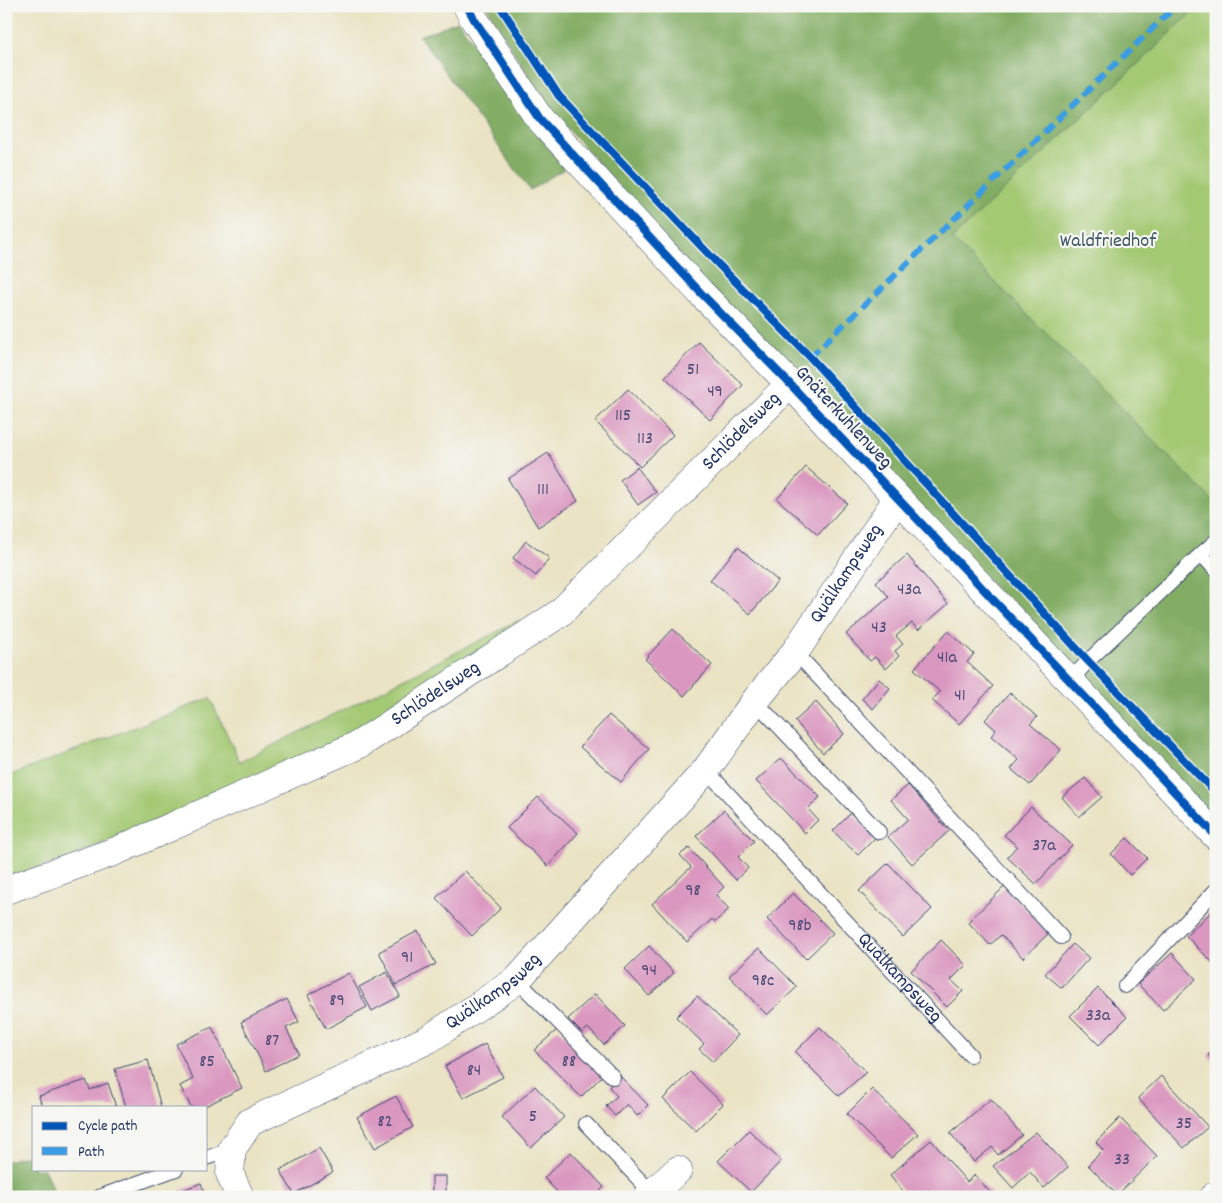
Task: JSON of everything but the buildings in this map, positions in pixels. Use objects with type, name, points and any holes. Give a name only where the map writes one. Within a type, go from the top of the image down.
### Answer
[{"type":"street","name":"Gnäterkuhlenweg","points":[[467,6],[540,119],[700,292],[790,384],[1216,836]]},
{"type":"street","name":"Schlödelsweg","points":[[6,890],[116,851],[360,744],[560,613],[790,384]]},
{"type":"street","name":"Quälkampsweg","points":[[240,1197],[230,1174],[232,1149],[250,1122],[429,1038],[517,980],[706,770],[756,701],[795,652],[897,499]]},
{"type":"street","points":[[650,1195],[678,1170]]},
{"type":"lane","points":[[1069,682],[1088,660],[1216,540]]},
{"type":"lane","points":[[1201,554],[1216,570]]},
{"type":"lane","points":[[795,652],[1061,937]]},
{"type":"lane","points":[[756,701],[878,832]]},
{"type":"lane","name":"Quälkampsweg","points":[[706,770],[970,1055]]},
{"type":"lane","points":[[1125,986],[1216,890]]},
{"type":"lane","points":[[517,980],[613,1077]]},
{"type":"lane","points":[[586,1124],[650,1195]]},
{"type":"lane","points":[[208,1157],[232,1149]]},
{"type":"lane","points":[[99,1197],[173,1170]]},
{"type":"green space","points":[[486,6],[1199,6],[952,239],[1216,504],[1216,821],[721,301],[545,103]]},
{"type":"green space","name":"Waldfriedhof","points":[[1199,6],[1216,6],[1216,504],[952,239]]},
{"type":"green space","points":[[458,21],[564,169],[530,190],[419,36]]},
{"type":"green space","points":[[520,620],[515,633],[359,733],[71,857],[6,878],[6,777],[210,698],[240,762]]},
{"type":"green space","points":[[32,1154],[32,1170],[44,1170],[56,1197],[6,1197],[6,1161]]},
{"type":"marked path","points":[[810,357],[1176,6]]},
{"type":"cycle path","points":[[467,6],[540,119],[700,292],[790,384],[1216,836]]},
{"type":"cycle path","points":[[500,6],[559,96],[719,265],[810,357],[1088,661],[1216,793]]}]
